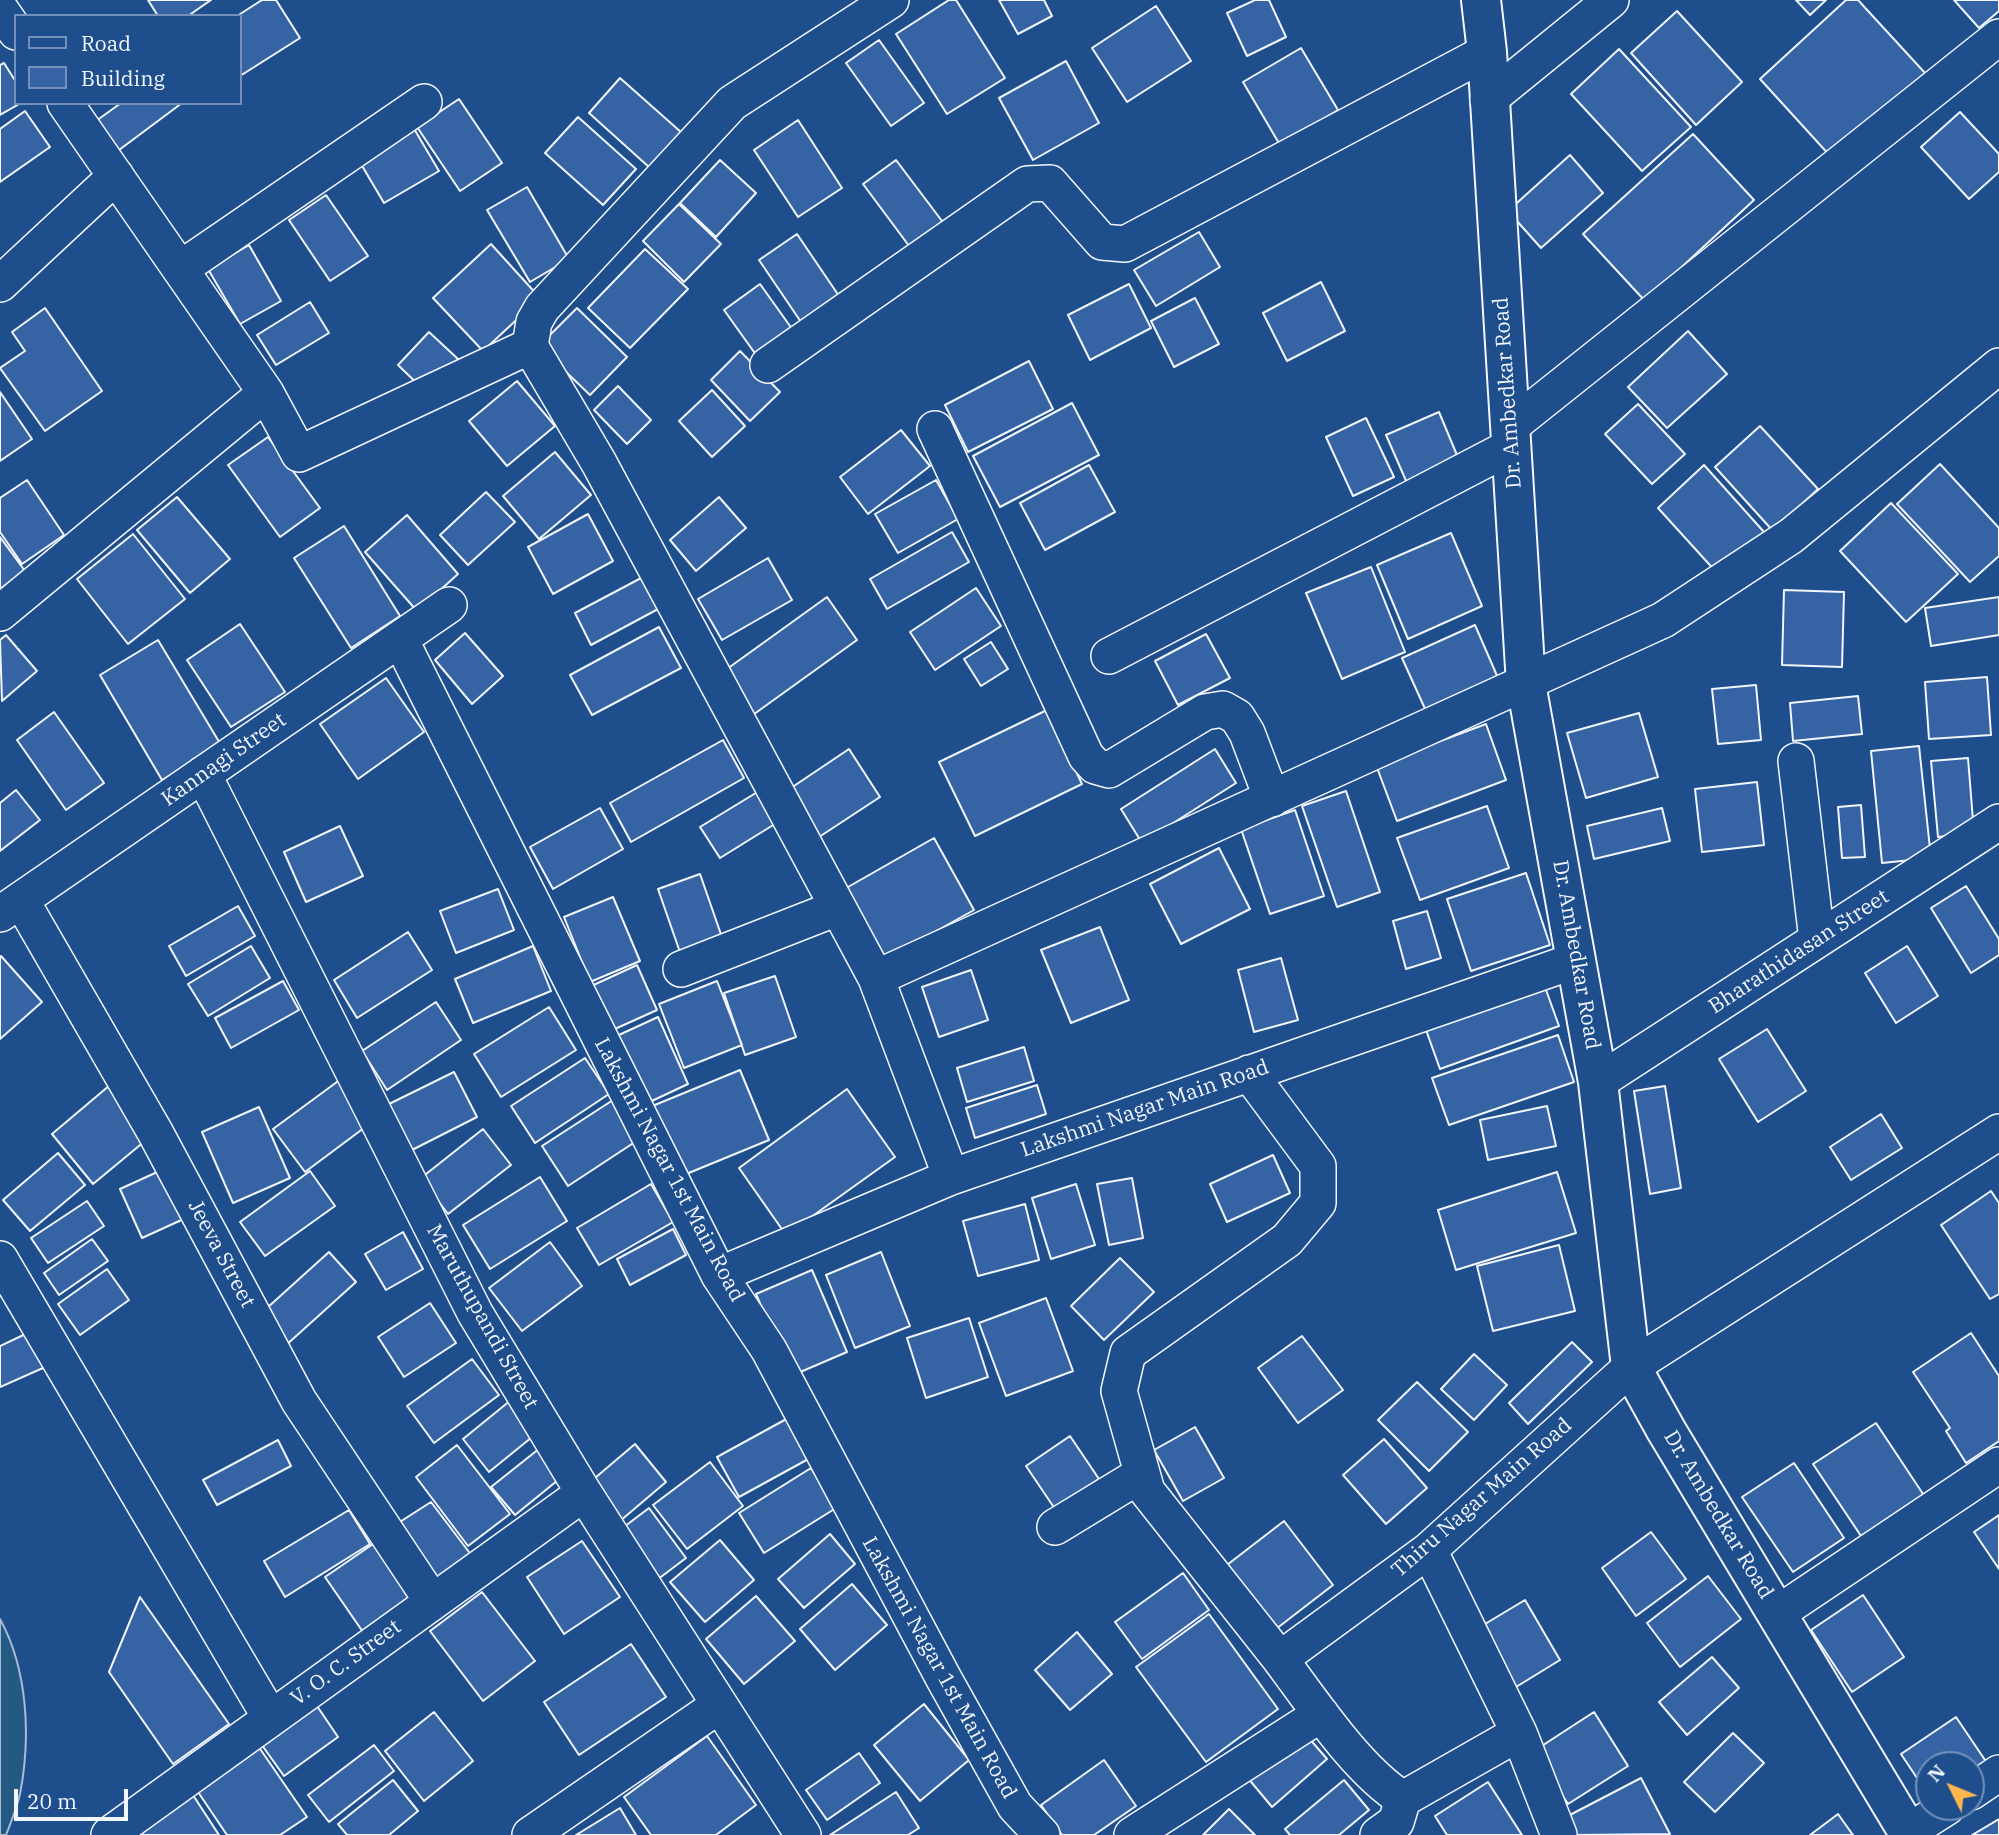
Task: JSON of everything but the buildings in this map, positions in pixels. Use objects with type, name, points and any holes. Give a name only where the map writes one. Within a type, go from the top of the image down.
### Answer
[{"type":"street","points":[[891,0],[732,103],[542,308],[534,322],[530,346],[599,463],[876,978],[951,1177]]},
{"type":"street","name":"Dr. Ambedkar Road","points":[[1481,0],[1487,52],[1526,684],[1598,1082],[1632,1367],[1666,1430],[1909,1834]]},
{"type":"street","points":[[1488,100],[1611,0]]},
{"type":"street","points":[[0,9],[14,29]]},
{"type":"street","points":[[1109,656],[1511,436],[1999,37]]},
{"type":"street","points":[[768,365],[1027,184],[1050,183],[1102,242],[1125,244],[1487,52]]},
{"type":"street","points":[[180,269],[424,102]]},
{"type":"street","points":[[66,105],[266,393],[299,454],[530,346]]},
{"type":"street","points":[[0,284],[116,176]]},
{"type":"street","points":[[876,978],[1663,620],[1791,536],[1999,366]]},
{"type":"street","points":[[0,613],[266,393]]},
{"type":"street","points":[[934,429],[1086,756],[1095,766],[1109,770],[1205,712],[1223,709],[1237,717],[1247,733],[1272,799]]},
{"type":"street","name":"Kannagi Street","points":[[10,907],[449,606]]},
{"type":"street","name":"Lakshmi Nagar 1st Main Road","points":[[400,639],[719,1275],[769,1350],[944,1679],[1015,1806],[1042,1835]]},
{"type":"street","points":[[1796,761],[1817,940]]},
{"type":"street","name":"Maruthupandi Street","points":[[203,774],[475,1313],[584,1493],[803,1835]]},
{"type":"street","name":"Bharathidasan Street","points":[[1598,1082],[1999,822]]},
{"type":"street","name":"Jeeva Street","points":[[10,907],[155,1132],[299,1401],[432,1601]]},
{"type":"street","points":[[681,969],[837,908]]},
{"type":"street","name":"Lakshmi Nagar Main Road","points":[[719,1275],[951,1177],[1577,960]]},
{"type":"street","points":[[1249,1073],[1318,1166],[1318,1203],[1287,1240],[1128,1353],[1119,1391],[1147,1491],[1321,1714],[1382,1786],[1392,1823],[1519,1733]]},
{"type":"street","name":"Thiru Nagar Main Road","points":[[1280,1659],[1429,1550],[1632,1367],[1999,1132]]},
{"type":"street","points":[[0,1259],[270,1717]]},
{"type":"street","points":[[1778,1613],[1999,1465]]},
{"type":"street","points":[[1055,1527],[1142,1474]]},
{"type":"street","name":"V. O. C. Street","points":[[109,1835],[584,1493]]},
{"type":"street","points":[[1429,1550],[1519,1733],[1559,1835]]},
{"type":"street","points":[[530,1835],[718,1706]]},
{"type":"street","points":[[1132,1835],[1321,1714]]},
{"type":"street","points":[[1909,1834],[1927,1821]]},
{"type":"shaded area","points":[[0,1619],[22,1682],[26,1727],[20,1794],[6,1835],[0,1835]]}]
